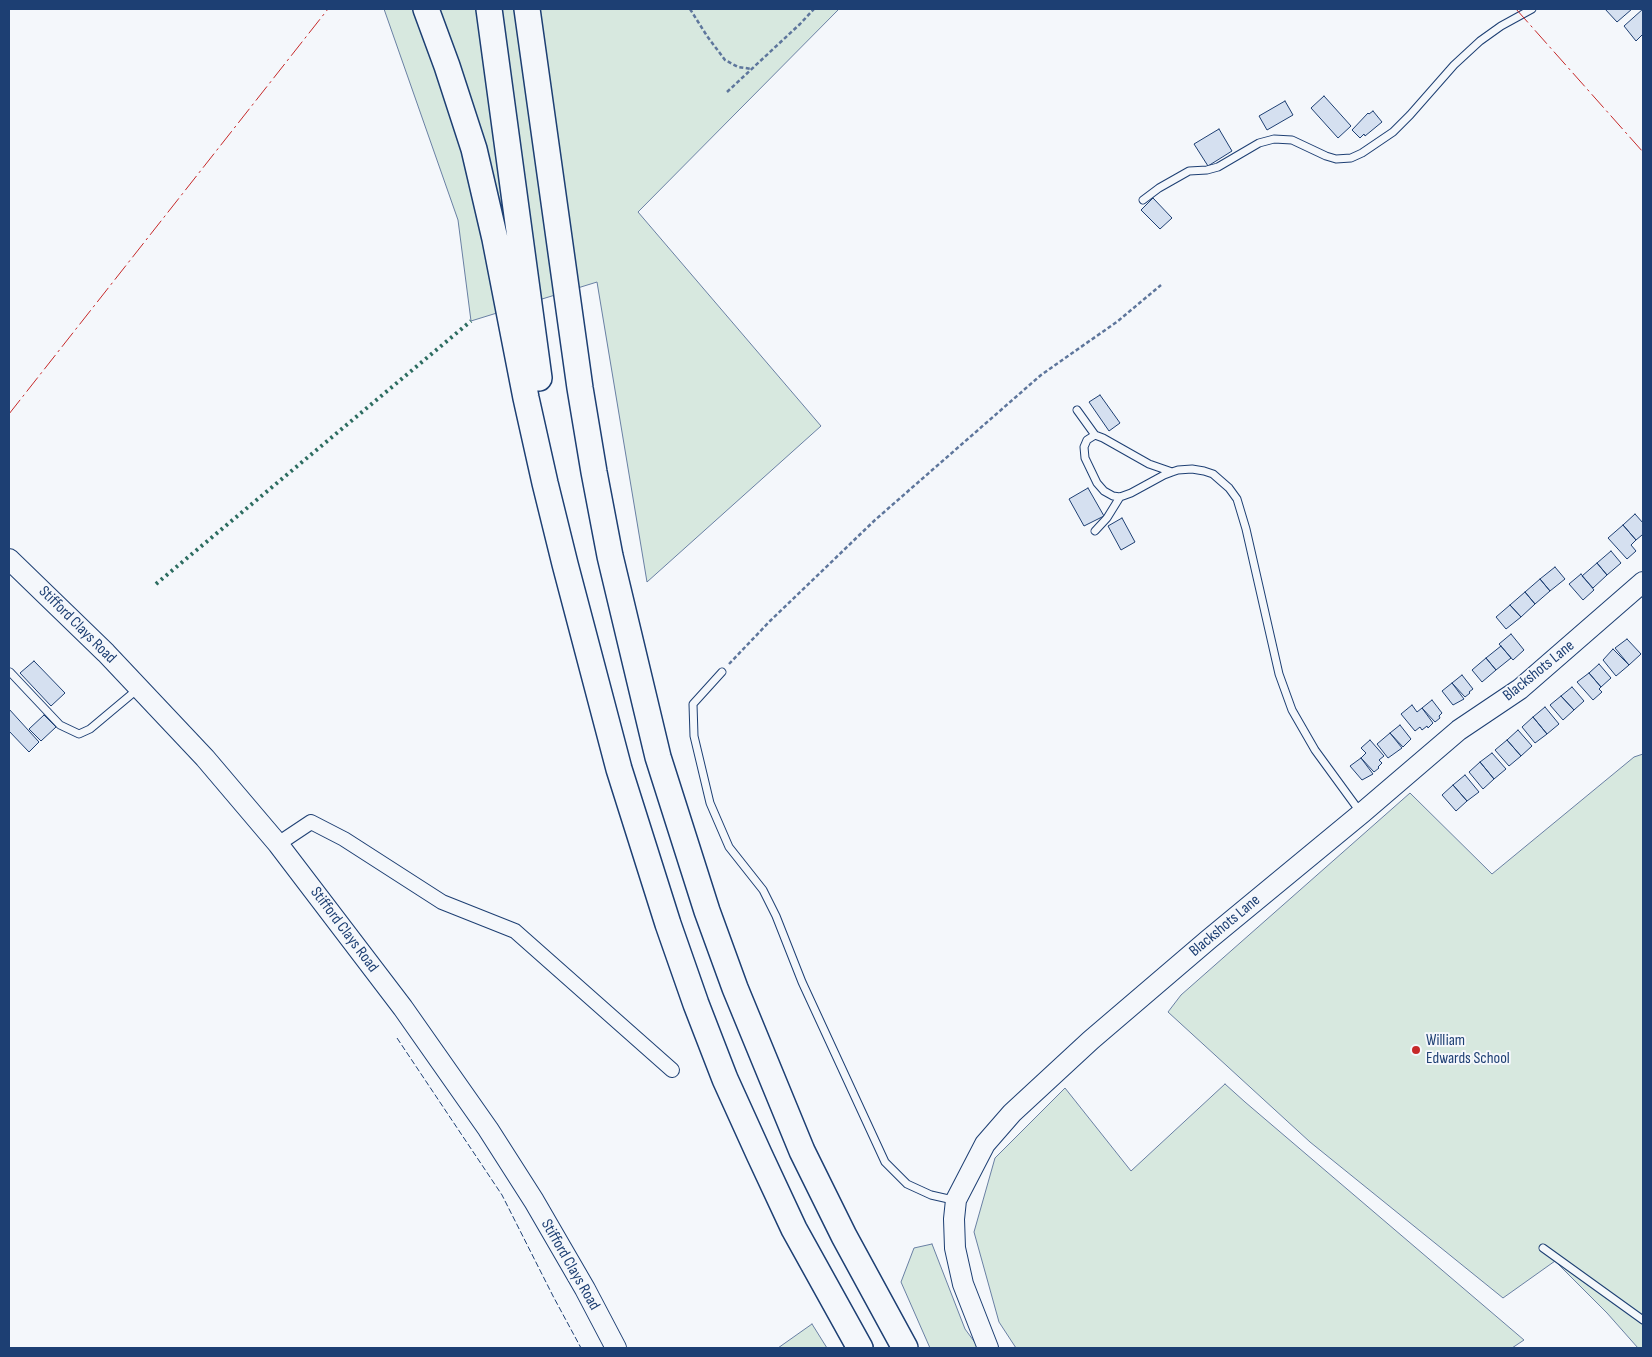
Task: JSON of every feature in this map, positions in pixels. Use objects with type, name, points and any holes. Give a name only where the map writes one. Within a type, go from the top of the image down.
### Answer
[{"type":"highway","points":[[426,9],[474,148],[545,483],[602,706],[668,924],[725,1078],[794,1229],[860,1348]]},
{"type":"highway","points":[[489,9],[549,444],[590,658]]},
{"type":"highway","points":[[528,9],[577,368],[594,472],[612,565],[658,757],[707,911],[764,1061],[802,1151],[844,1236],[905,1348]]},
{"type":"street","name":"Stifford Clays Road","points":[[9,558],[106,653],[205,758],[278,844],[403,1008],[488,1129],[534,1201],[585,1289],[616,1348]]},
{"type":"street","name":"Blackshots Lane","points":[[988,1348],[963,1284],[955,1248],[954,1219],[956,1200],[985,1144],[1012,1113],[1091,1040],[1208,940],[1362,813],[1458,730],[1520,689],[1643,582]]},
{"type":"street","points":[[278,844],[311,822],[344,839],[442,902],[516,931],[672,1070]]},
{"type":"lane","points":[[1143,200],[1159,188],[1189,171],[1218,167],[1260,143],[1274,139],[1292,140],[1336,159],[1351,158],[1362,153],[1393,132],[1454,65],[1480,41],[1501,26],[1532,9]]},
{"type":"lane","points":[[1077,410],[1095,435],[1104,438],[1148,464],[1172,472]]},
{"type":"lane","points":[[1095,435],[1087,440],[1084,448],[1085,458],[1097,483],[1104,491],[1120,498]]},
{"type":"lane","points":[[1095,531],[1107,518],[1120,498],[1164,475],[1178,470],[1204,470],[1213,474],[1229,488],[1237,499],[1246,529],[1279,674],[1292,710],[1316,750],[1362,813]]},
{"type":"lane","points":[[10,672],[60,725],[79,734],[90,729],[139,688]]},
{"type":"lane","points":[[722,672],[693,704],[694,736],[710,803],[729,847],[763,890],[776,916],[802,982],[885,1162],[907,1184],[931,1195],[956,1200]]},
{"type":"lane","points":[[1544,1248],[1643,1320]]},
{"type":"path","points":[[690,9],[706,36],[725,60],[738,67],[752,69]]},
{"type":"path","points":[[727,92],[814,9]]},
{"type":"path","points":[[722,672],[770,621],[875,520],[1041,374],[1118,321],[1161,286]]},
{"type":"shaded area","points":[[384,9],[839,9],[638,212],[821,426],[647,582],[597,282],[471,321],[458,220]]},
{"type":"shaded area","name":"William Edwards School","points":[[1643,754],[1643,1348],[1638,1348],[1607,1313],[1555,1261],[1503,1298],[1310,1142],[1168,1012],[1181,995],[1410,793],[1492,874],[1634,757]]},
{"type":"shaded area","points":[[1225,1084],[1524,1340],[1512,1348],[1016,1348],[999,1322],[974,1232],[995,1158],[1065,1088],[1131,1171]]},
{"type":"shaded area","points":[[932,1244],[965,1329],[979,1348],[930,1348],[901,1282],[914,1248]]},
{"type":"shaded area","points":[[812,1324],[827,1348],[778,1348]]},
{"type":"building","points":[[1605,9],[1632,9],[1617,22]]},
{"type":"building","points":[[1643,9],[1643,34],[1636,41],[1624,26]]},
{"type":"building","points":[[1324,96],[1351,126],[1338,138],[1311,108]]},
{"type":"building","points":[[1285,101],[1293,115],[1267,130],[1259,116]]},
{"type":"building","points":[[1373,111],[1382,122],[1360,138],[1352,130],[1368,113]]},
{"type":"building","points":[[1219,129],[1232,151],[1208,166],[1194,144]]},
{"type":"building","points":[[1153,198],[1172,218],[1160,229],[1141,210]]},
{"type":"building","points":[[1100,395],[1120,423],[1109,431],[1089,402]]},
{"type":"building","points":[[1088,488],[1104,516],[1084,526],[1069,499]]},
{"type":"building","points":[[1635,514],[1643,523],[1643,536],[1636,540],[1623,525]]},
{"type":"building","points":[[1122,518],[1135,542],[1121,550],[1108,526]]},
{"type":"building","points":[[1623,525],[1636,540],[1631,545],[1636,551],[1627,559],[1608,538]]},
{"type":"building","points":[[1611,551],[1621,563],[1607,575],[1597,563]]},
{"type":"building","points":[[1597,563],[1607,575],[1593,588],[1582,576]]},
{"type":"building","points":[[1555,567],[1565,579],[1550,591],[1540,579]]},
{"type":"building","points":[[1581,574],[1594,590],[1583,600],[1569,584]]},
{"type":"building","points":[[1540,579],[1550,591],[1535,604],[1525,592]]},
{"type":"building","points":[[1525,592],[1535,604],[1521,617],[1510,605]]},
{"type":"building","points":[[1510,605],[1521,617],[1506,629],[1496,617]]},
{"type":"building","points":[[1511,634],[1524,650],[1513,660],[1499,644]]},
{"type":"building","points":[[1627,639],[1641,654],[1629,665],[1615,648]]},
{"type":"building","points":[[1501,646],[1511,658],[1496,670],[1486,658]]},
{"type":"building","points":[[1613,649],[1629,665],[1616,676],[1603,660]]},
{"type":"building","points":[[1486,658],[1496,670],[1482,682],[1472,670]]},
{"type":"building","points":[[34,661],[65,693],[51,706],[20,673]]},
{"type":"building","points":[[1599,664],[1611,678],[1601,687],[1589,673]]},
{"type":"building","points":[[1589,673],[1601,687],[1599,689],[1602,692],[1593,700],[1577,682]]},
{"type":"building","points":[[1462,675],[1473,689],[1465,697],[1452,683]]},
{"type":"building","points":[[1452,683],[1464,699],[1453,705],[1442,691]]},
{"type":"building","points":[[1572,687],[1584,701],[1574,710],[1561,696]]},
{"type":"building","points":[[1561,696],[1574,710],[1563,720],[1550,705]]},
{"type":"building","points":[[1432,700],[1442,713],[1435,722],[1422,708]]},
{"type":"building","points":[[1412,705],[1417,712],[1422,708],[1433,723],[1428,728],[1427,726],[1422,730],[1420,727],[1415,731],[1401,714]]},
{"type":"building","points":[[1545,707],[1559,724],[1547,734],[1533,717]]},
{"type":"building","points":[[9,709],[39,742],[29,752],[9,731]]},
{"type":"building","points":[[44,715],[56,727],[41,741],[29,729]]},
{"type":"building","points":[[1533,717],[1547,734],[1535,743],[1522,727]]},
{"type":"building","points":[[1400,725],[1411,739],[1403,747],[1390,733]]},
{"type":"building","points":[[1518,730],[1532,746],[1521,756],[1507,740]]},
{"type":"building","points":[[1390,733],[1402,748],[1388,758],[1377,744]]},
{"type":"building","points":[[1370,740],[1384,756],[1379,760],[1382,763],[1379,768],[1374,772],[1361,758],[1366,753],[1361,748]]},
{"type":"building","points":[[1507,740],[1521,756],[1509,766],[1495,750]]},
{"type":"building","points":[[1492,753],[1506,769],[1494,779],[1480,762]]},
{"type":"building","points":[[1361,758],[1373,774],[1362,780],[1350,766]]},
{"type":"building","points":[[1480,762],[1494,779],[1483,789],[1469,772]]},
{"type":"building","points":[[1465,775],[1479,792],[1467,801],[1453,785]]},
{"type":"building","points":[[1453,785],[1467,801],[1456,811],[1442,795]]},
{"type":"hedge","points":[[156,584],[471,321]]},
{"type":"fence","points":[[397,1038],[502,1195],[581,1348]]},
{"type":"power","points":[[9,414],[328,9]]},
{"type":"power","points":[[1516,9],[1643,152]]},
{"type":"place","name":"William Edwards School","points":[[1416,1050]]}]
